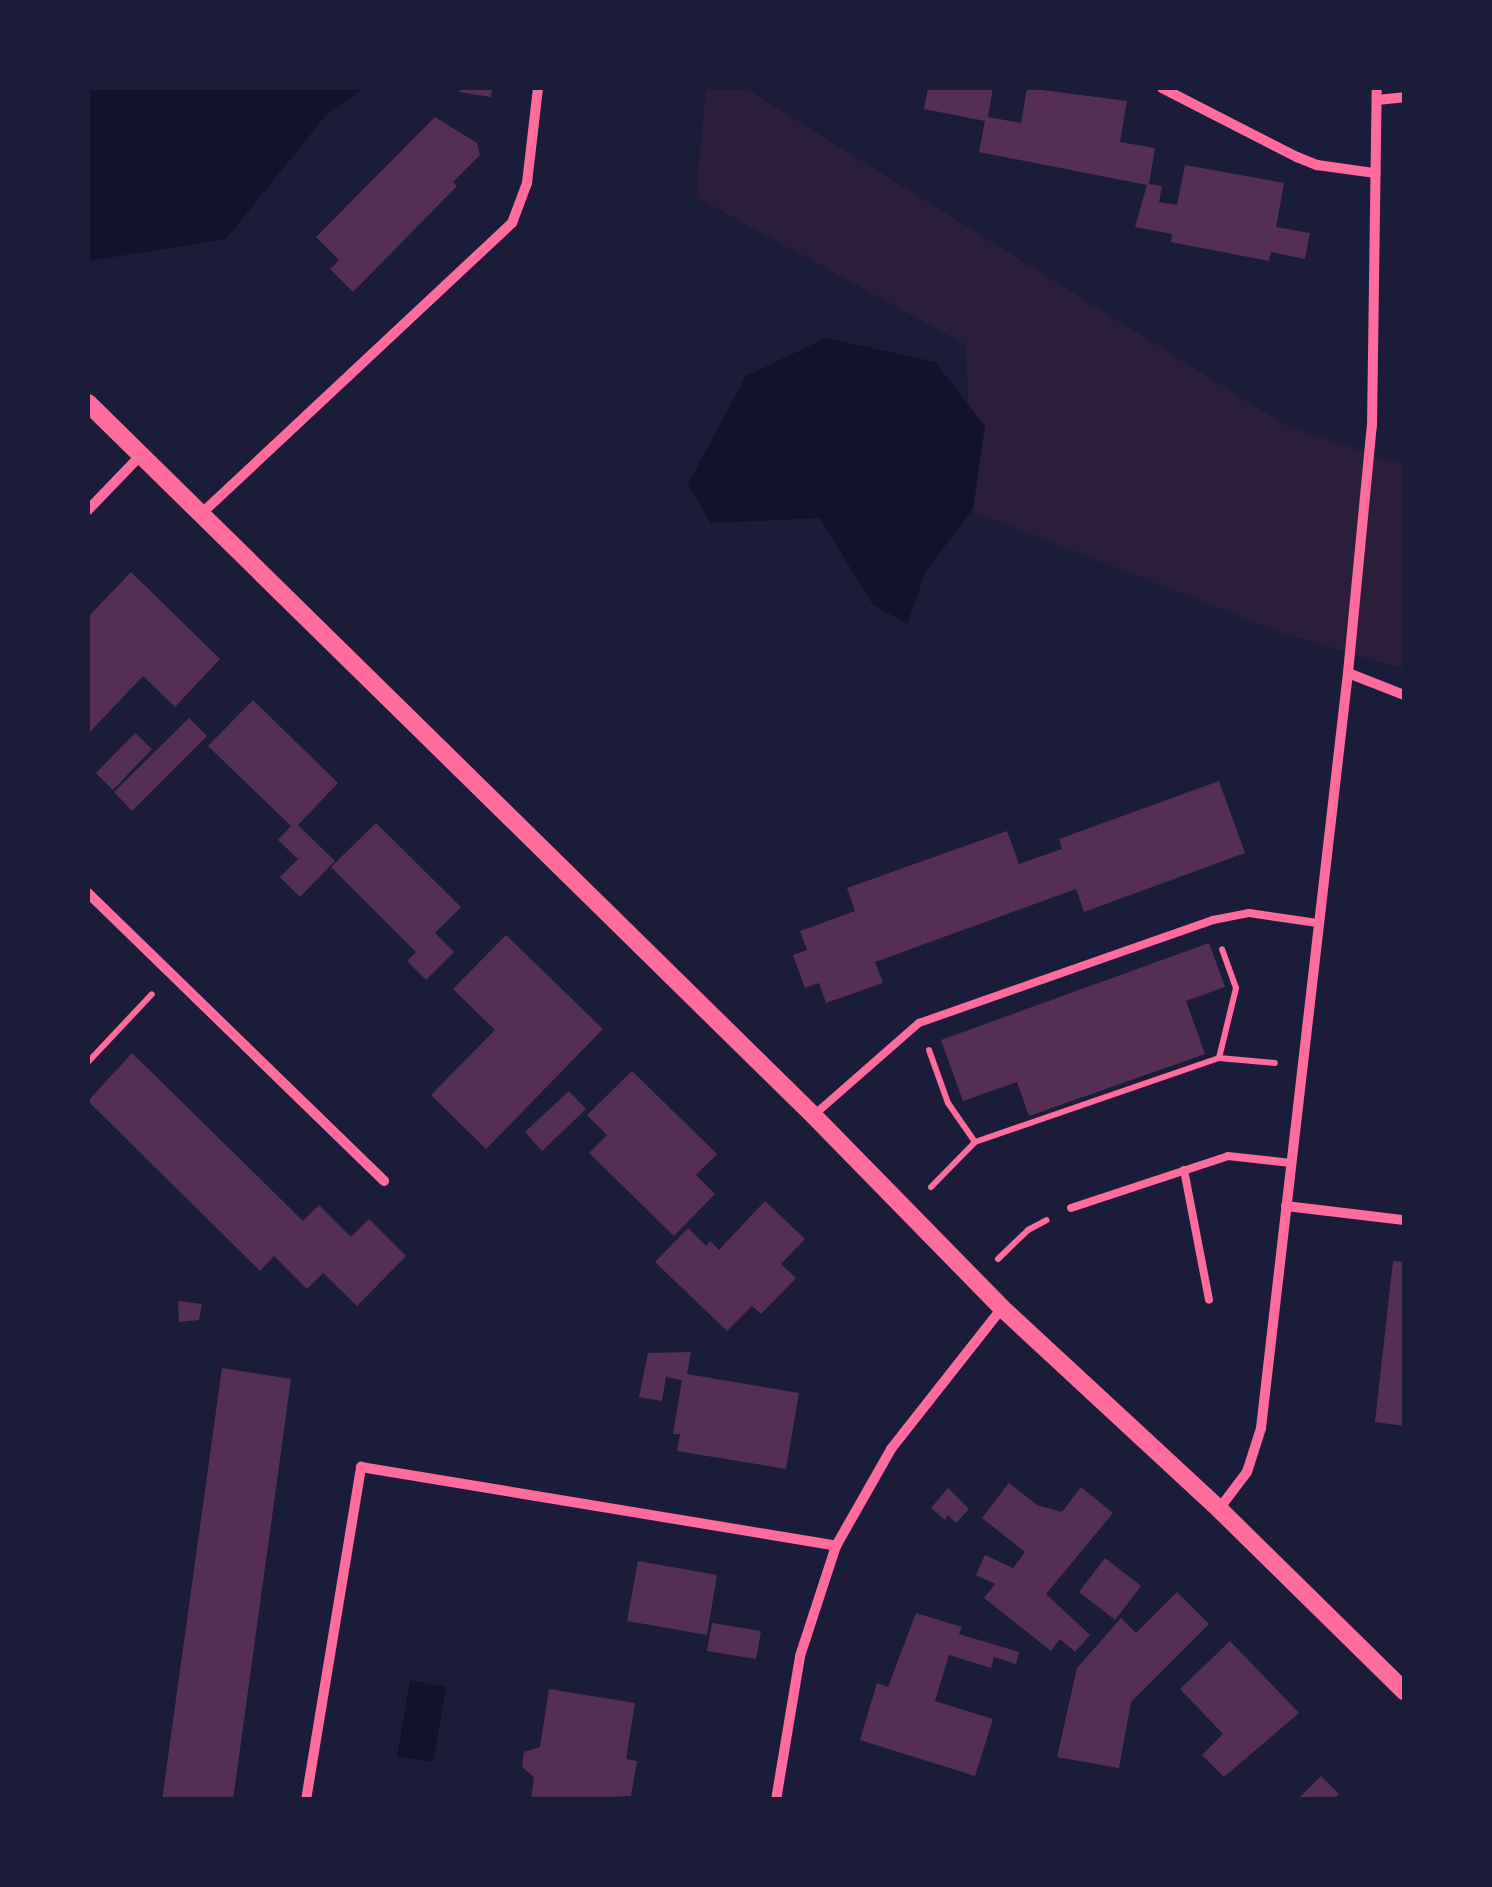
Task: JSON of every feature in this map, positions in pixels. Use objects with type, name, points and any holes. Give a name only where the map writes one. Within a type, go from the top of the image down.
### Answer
[{"type":"street","points":[[201,514],[512,224],[527,183],[538,88]]},
{"type":"street","points":[[1162,88],[1317,165],[1375,173]]},
{"type":"street","points":[[1219,1509],[1246,1472],[1260,1428],[1348,673],[1372,426],[1377,94],[1404,97]]},
{"type":"street","points":[[88,402],[813,1116],[1002,1308],[1219,1509],[1404,1691]]},
{"type":"street","points":[[88,510],[141,455]]},
{"type":"street","points":[[1348,673],[1404,694]]},
{"type":"street","points":[[88,894],[384,1181]]},
{"type":"street","points":[[1286,1206],[1404,1220]]},
{"type":"street","points":[[776,1800],[800,1656],[836,1546],[892,1448],[1002,1308]]},
{"type":"street","points":[[306,1800],[361,1468],[836,1546]]},
{"type":"lane","points":[[813,1116],[920,1023],[1213,920],[1250,913],[1318,922]]},
{"type":"lane","points":[[1071,1208],[1228,1156],[1291,1163]]},
{"type":"lane","points":[[1184,1170],[1209,1300]]},
{"type":"path","points":[[1213,920],[1236,988],[1219,1058]]},
{"type":"path","points":[[88,1062],[171,974]]},
{"type":"path","points":[[920,1023],[948,1103],[975,1142]]},
{"type":"path","points":[[907,1210],[975,1142],[1219,1058],[1302,1064]]},
{"type":"path","points":[[976,1281],[1028,1230],[1071,1208]]},
{"type":"shaded area","points":[[88,88],[363,88],[326,115],[226,239],[88,261]]},
{"type":"shaded area","points":[[706,88],[745,88],[1287,426],[1404,465],[1404,669],[1282,633],[972,511],[966,345],[696,197]]},
{"type":"shaded area","points":[[826,338],[935,362],[985,426],[973,509],[926,571],[907,624],[873,605],[820,518],[711,523],[688,484],[746,376]]},
{"type":"shaded area","points":[[410,1680],[446,1687],[433,1762],[397,1757]]},
{"type":"building","points":[[460,88],[492,88],[491,97],[459,92]]},
{"type":"building","points":[[928,88],[993,88],[988,117],[1021,123],[1027,88],[1127,101],[1120,142],[1155,148],[1149,184],[1162,186],[1159,202],[1177,205],[1185,165],[1284,183],[1276,227],[1310,233],[1305,259],[1271,252],[1269,261],[1171,242],[1172,234],[1135,227],[1147,185],[979,152],[985,121],[924,109]]},
{"type":"building","points":[[435,117],[477,143],[480,155],[453,182],[457,186],[353,292],[330,269],[339,260],[316,237]]},
{"type":"building","points":[[131,572],[220,659],[175,707],[143,676],[88,734],[88,617]]},
{"type":"building","points":[[253,700],[338,783],[298,825],[335,861],[300,897],[280,877],[298,859],[278,840],[291,826],[208,746]]},
{"type":"building","points":[[189,718],[207,736],[132,811],[114,792]]},
{"type":"building","points":[[135,733],[152,749],[113,790],[96,773]]},
{"type":"building","points":[[1219,781],[1245,853],[1084,912],[1076,889],[875,962],[883,983],[826,1003],[819,983],[805,988],[793,955],[807,950],[800,931],[855,911],[847,888],[1007,831],[1019,864],[1062,849],[1059,839]]},
{"type":"building","points":[[376,823],[461,907],[435,933],[454,952],[426,980],[407,961],[416,952],[331,867]]},
{"type":"building","points":[[506,935],[603,1029],[486,1149],[431,1095],[495,1030],[453,989]]},
{"type":"building","points":[[1209,943],[1225,987],[1186,1001],[1205,1054],[1029,1116],[1017,1082],[963,1101],[941,1040]]},
{"type":"building","points":[[132,1053],[303,1221],[319,1205],[351,1237],[369,1219],[406,1256],[357,1306],[323,1273],[307,1289],[274,1256],[260,1271],[88,1101]]},
{"type":"building","points":[[632,1071],[717,1154],[696,1175],[715,1194],[674,1236],[589,1153],[607,1135],[587,1115]]},
{"type":"building","points":[[569,1091],[586,1109],[542,1151],[525,1132]]},
{"type":"building","points":[[765,1201],[805,1239],[781,1264],[796,1278],[761,1314],[752,1306],[727,1331],[655,1262],[688,1228],[706,1246],[710,1241],[719,1250]]},
{"type":"building","points":[[1393,1261],[1404,1262],[1404,1426],[1375,1422]]},
{"type":"building","points":[[178,1301],[202,1304],[199,1320],[179,1322]]},
{"type":"building","points":[[691,1352],[687,1374],[799,1393],[786,1469],[677,1451],[680,1434],[673,1434],[682,1380],[666,1377],[662,1401],[639,1397],[648,1353]]},
{"type":"building","points":[[222,1368],[291,1379],[233,1800],[162,1800]]},
{"type":"building","points":[[1009,1483],[1037,1505],[1062,1512],[1081,1487],[1113,1513],[1046,1594],[1090,1635],[1075,1652],[1060,1639],[1051,1651],[984,1598],[995,1584],[976,1575],[985,1555],[1013,1568],[1025,1552],[982,1518]]},
{"type":"building","points":[[948,1488],[969,1509],[956,1523],[948,1515],[945,1520],[931,1508]]},
{"type":"building","points":[[1105,1558],[1141,1586],[1115,1620],[1079,1592]]},
{"type":"building","points":[[638,1561],[717,1575],[707,1635],[627,1621]]},
{"type":"building","points":[[1177,1592],[1209,1624],[1131,1702],[1119,1768],[1057,1757],[1077,1668],[1121,1618],[1136,1633]]},
{"type":"building","points":[[916,1613],[962,1627],[959,1634],[1019,1652],[1016,1664],[994,1657],[991,1668],[949,1655],[935,1701],[993,1719],[975,1776],[860,1740],[877,1683],[888,1687]]},
{"type":"building","points":[[712,1623],[761,1631],[756,1659],[707,1651]]},
{"type":"building","points":[[1230,1641],[1299,1713],[1224,1777],[1202,1755],[1223,1734],[1180,1689]]},
{"type":"building","points":[[549,1689],[635,1703],[626,1759],[637,1761],[631,1796],[531,1800],[534,1777],[522,1767],[524,1752],[540,1747]]},
{"type":"building","points":[[1321,1776],[1339,1794],[1334,1800],[1297,1800]]}]
